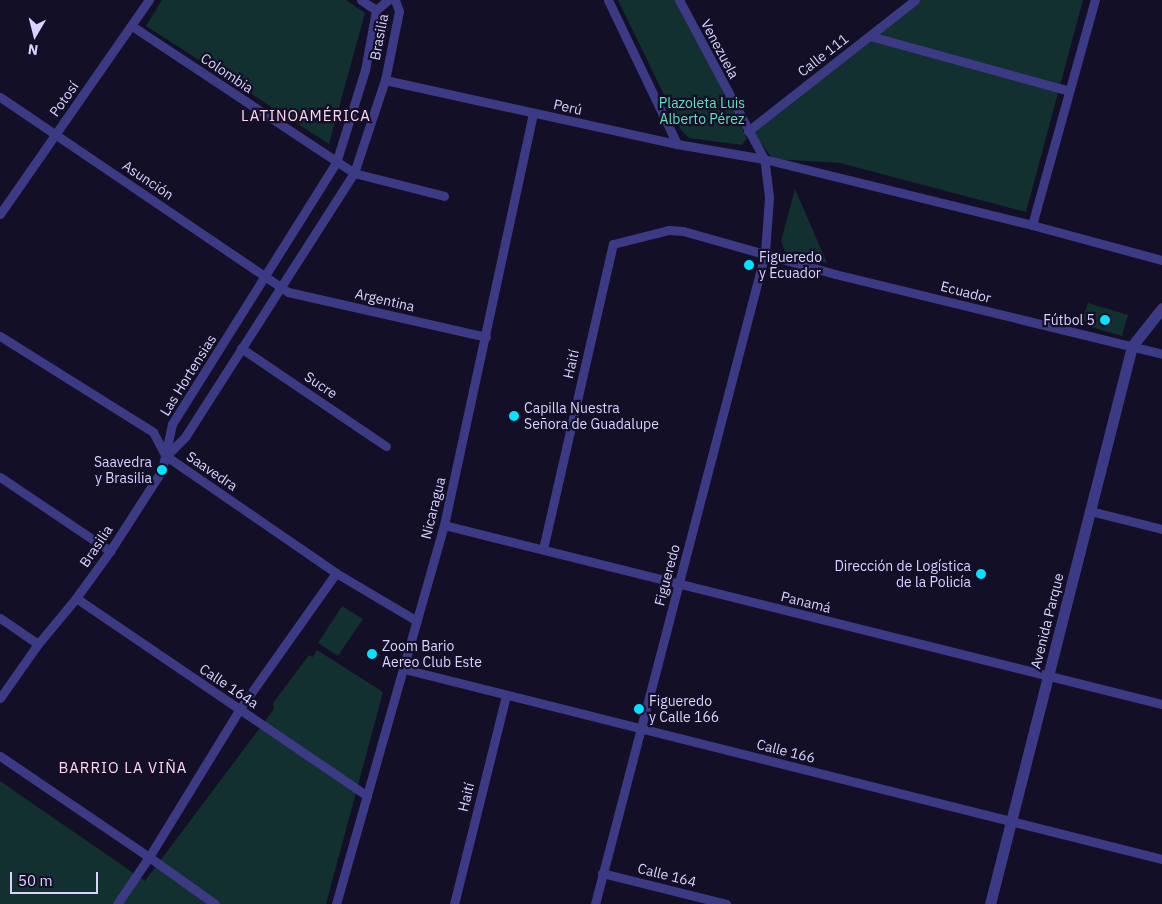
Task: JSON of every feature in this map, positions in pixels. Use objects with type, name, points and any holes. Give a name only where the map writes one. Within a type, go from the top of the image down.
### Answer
[{"type":"street","name":"Potosí","points":[[0,214],[149,0]]},
{"type":"street","points":[[361,0],[376,10],[388,0]]},
{"type":"street","name":"Brasilia","points":[[385,80],[399,10],[395,0]]},
{"type":"street","points":[[608,0],[677,144]]},
{"type":"street","name":"Venezuela","points":[[679,0],[764,159],[769,197],[765,253]]},
{"type":"street","name":"Calle 111","points":[[748,131],[915,0]]},
{"type":"street","points":[[1032,225],[1095,0]]},
{"type":"street","name":"Las Hortensias","points":[[166,456],[172,424],[336,163],[365,70],[376,10]]},
{"type":"street","name":"Colombia","points":[[132,26],[336,163],[354,172],[444,196]]},
{"type":"street","points":[[870,36],[1070,91]]},
{"type":"street","points":[[166,456],[186,437],[354,172],[385,80]]},
{"type":"street","name":"Perú","points":[[385,80],[677,144],[764,159],[1032,225],[1162,260]]},
{"type":"street","name":"Asunción","points":[[0,97],[280,287]]},
{"type":"street","name":"Nicaragua","points":[[336,904],[444,524],[533,113]]},
{"type":"street","name":"Ecuador","points":[[613,244],[669,230],[683,231],[835,274],[1162,354]]},
{"type":"street","name":"Haití","points":[[543,549],[613,244]]},
{"type":"street","name":"Figueredo","points":[[594,904],[642,729],[765,253]]},
{"type":"street","name":"Argentina","points":[[280,287],[288,292],[486,337]]},
{"type":"street","points":[[1132,346],[1162,308]]},
{"type":"street","name":"Saavedra","points":[[0,336],[153,432],[166,456],[336,573],[417,621]]},
{"type":"street","name":"Avenida Parque","points":[[990,904],[1132,346]]},
{"type":"street","name":"Sucre","points":[[241,348],[386,446]]},
{"type":"street","name":"Brasilia","points":[[0,698],[38,644],[76,598],[110,551],[162,470],[166,456]]},
{"type":"street","points":[[0,477],[110,551]]},
{"type":"street","points":[[1090,511],[1162,529]]},
{"type":"street","name":"Panamá","points":[[444,524],[1162,704]]},
{"type":"street","points":[[117,904],[240,710],[336,573]]},
{"type":"street","name":"Calle 164a","points":[[76,598],[367,796]]},
{"type":"street","points":[[0,618],[38,644]]},
{"type":"street","name":"Calle 166","points":[[404,669],[1162,859]]},
{"type":"street","name":"Haití","points":[[454,904],[506,696]]},
{"type":"street","points":[[0,756],[149,856],[215,904]]},
{"type":"street","name":"Calle 164","points":[[602,873],[726,904]]},
{"type":"green space","points":[[162,0],[346,0],[365,13],[329,144],[146,26]]},
{"type":"green space","name":"Plazoleta Luis Alberto Pérez","points":[[618,0],[677,0],[747,138],[742,145],[689,138],[681,130]]},
{"type":"green space","points":[[909,0],[1083,0],[1026,212],[840,163],[773,159],[748,126]]},
{"type":"green space","points":[[795,189],[827,263],[785,252],[781,241]]},
{"type":"green space","name":"Fútbol 5","points":[[1088,303],[1128,315],[1122,336],[1081,324]]},
{"type":"green space","points":[[342,606],[363,619],[338,656],[318,643]]},
{"type":"green space","points":[[317,650],[383,692],[326,904],[0,904],[0,781],[145,881],[274,709],[273,703],[309,655],[313,657]]},
{"type":"place","name":"Figueredo y Ecuador","points":[[749,265]]},
{"type":"place","name":"Fútbol 5","points":[[1105,320]]},
{"type":"place","name":"Capilla Nuestra Señora de Guadalupe","points":[[514,416]]},
{"type":"place","name":"Saavedra y Brasilia","points":[[162,470]]},
{"type":"place","name":"Dirección de Logística de la Policía","points":[[981,574]]},
{"type":"place","name":"Zoom Bario Aereo Club Este","points":[[372,654]]},
{"type":"place","name":"Figueredo y Calle 166","points":[[639,709]]},
{"type":"district","name":"LATINOAMÉRICA","points":[[306,116]]},
{"type":"district","name":"BARRIO LA VIÑA","points":[[123,768]]}]
